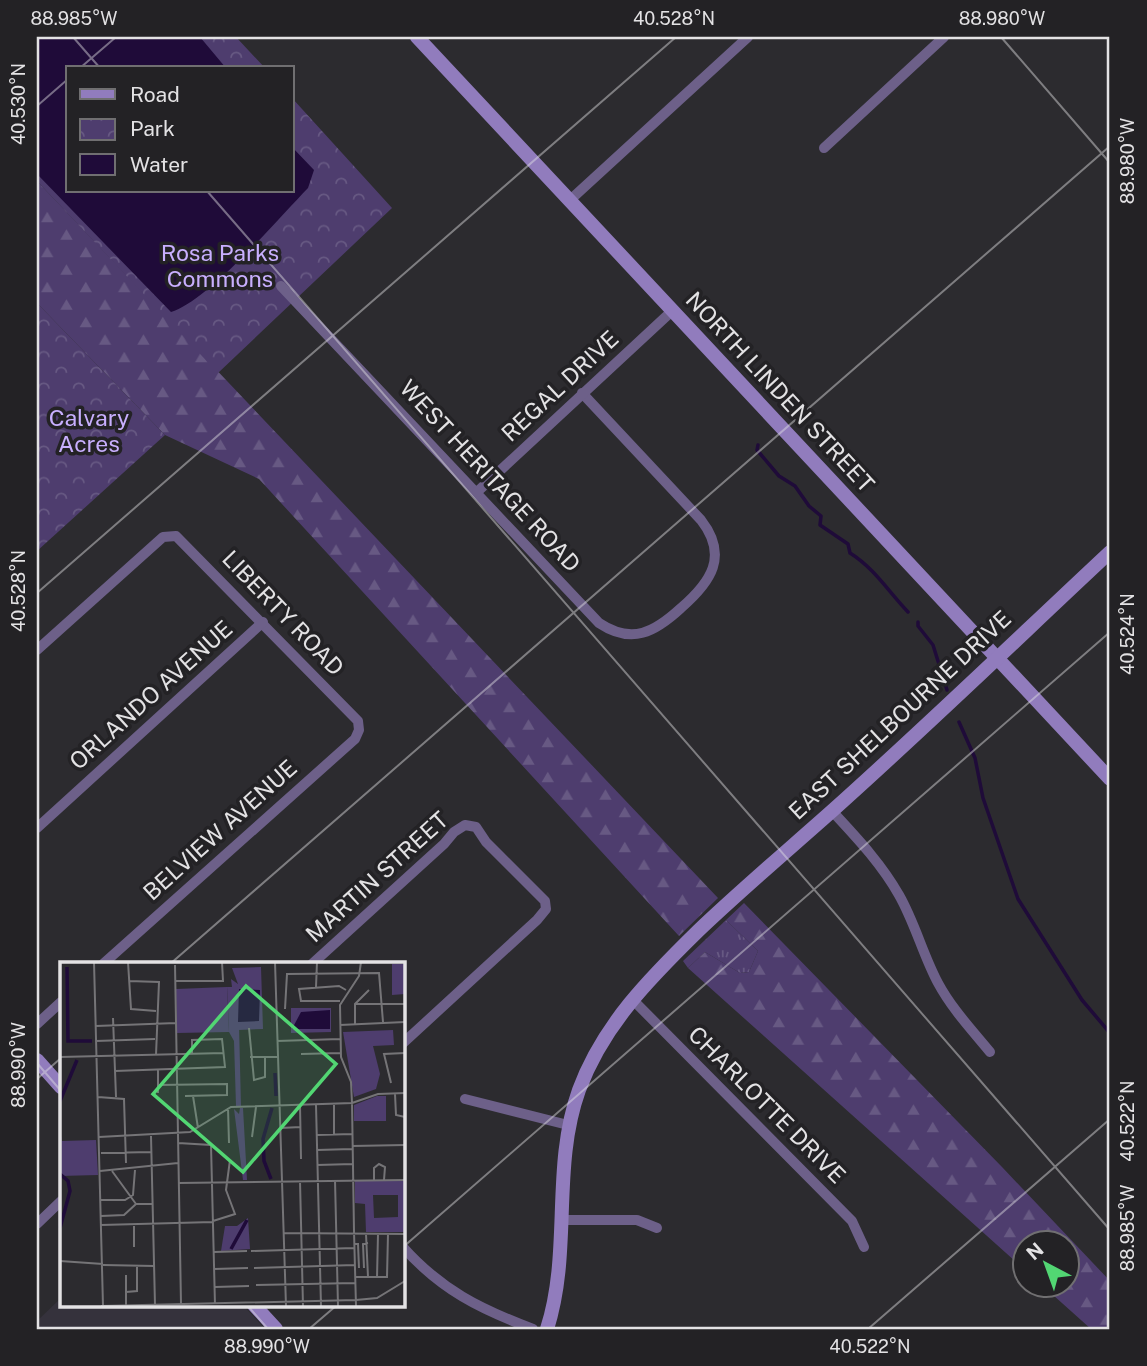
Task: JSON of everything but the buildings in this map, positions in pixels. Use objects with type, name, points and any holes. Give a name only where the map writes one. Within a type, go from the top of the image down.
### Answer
[{"type":"street","name":"NORTH LINDEN STREET","points":[[417,37],[1110,779]]},
{"type":"street","points":[[569,201],[748,37]]},
{"type":"street","points":[[824,148],[944,37]]},
{"type":"street","name":"WEST HERITAGE ROAD","points":[[281,286],[599,623],[622,633],[646,633],[666,622],[703,588],[711,575],[715,559],[710,534],[701,520],[582,393]]},
{"type":"street","name":"REGAL DRIVE","points":[[477,492],[672,311]]},
{"type":"street","name":"LIBERTY ROAD","points":[[37,650],[163,537],[172,535],[181,538],[356,717],[359,726]]},
{"type":"street","name":"EAST SHELBOURNE DRIVE","points":[[547,1329],[559,1275],[562,1168],[568,1125],[588,1069],[605,1038],[632,999],[719,911],[832,811],[1110,552]]},
{"type":"street","name":"ORLANDO AVENUE","points":[[37,828],[263,622]]},
{"type":"street","name":"BELVIEW AVENUE","points":[[105,962],[355,739],[359,726]]},
{"type":"street","points":[[832,811],[891,881],[907,910],[939,984],[960,1017],[990,1052]]},
{"type":"street","name":"MARTIN STREET","points":[[314,962],[454,832],[465,825],[476,827],[486,842],[545,901],[546,909],[404,1042]]},
{"type":"street","name":"CHARLOTTE DRIVE","points":[[632,999],[852,1221],[864,1247]]},
{"type":"street","points":[[37,1024],[60,1003]]},
{"type":"street","points":[[37,1060],[60,1086]]},
{"type":"street","points":[[465,1099],[568,1125]]},
{"type":"street","points":[[37,1224],[60,1202]]},
{"type":"street","points":[[562,1220],[637,1220],[657,1228]]},
{"type":"street","points":[[404,1248],[436,1280],[462,1298],[533,1329]]},
{"type":"street","points":[[255,1306],[276,1329]]},
{"type":"shaded area","points":[[60,1299],[60,1306],[244,1306],[265,1329],[37,1329],[37,1321]]},
{"type":"green space","name":"Rosa Parks Commons","points":[[37,37],[236,37],[263,66],[66,66],[66,192],[294,192],[294,100],[392,208],[218,373],[37,181]]},
{"type":"green space","points":[[37,181],[718,898],[679,936],[259,479],[165,435],[37,303]]},
{"type":"green space","name":"Calvary Acres","points":[[37,303],[165,435],[37,551]]},
{"type":"green space","points":[[744,903],[1062,1230],[1010,1230],[1010,1256],[688,968],[705,952],[740,973],[749,972],[758,951],[726,920]]},
{"type":"green space","points":[[726,920],[758,951],[749,972],[740,973],[705,952],[688,968],[683,961]]},
{"type":"green space","points":[[1080,1249],[1110,1281],[1110,1329],[1091,1329],[1059,1300],[1080,1300]]},
{"type":"water","points":[[37,37],[200,37],[224,66],[66,66],[66,192],[294,192],[294,149],[314,170],[308,188],[223,276],[186,305],[171,312],[37,174]]},
{"type":"waterway","points":[[758,445],[757,450],[779,476],[795,486],[809,506],[821,516],[820,525],[848,544],[850,553],[874,573],[908,612]]},
{"type":"waterway","points":[[918,622],[918,626],[933,645],[947,690]]},
{"type":"waterway","points":[[959,722],[975,758],[983,798],[1018,899],[1082,1000],[1110,1033]]}]
